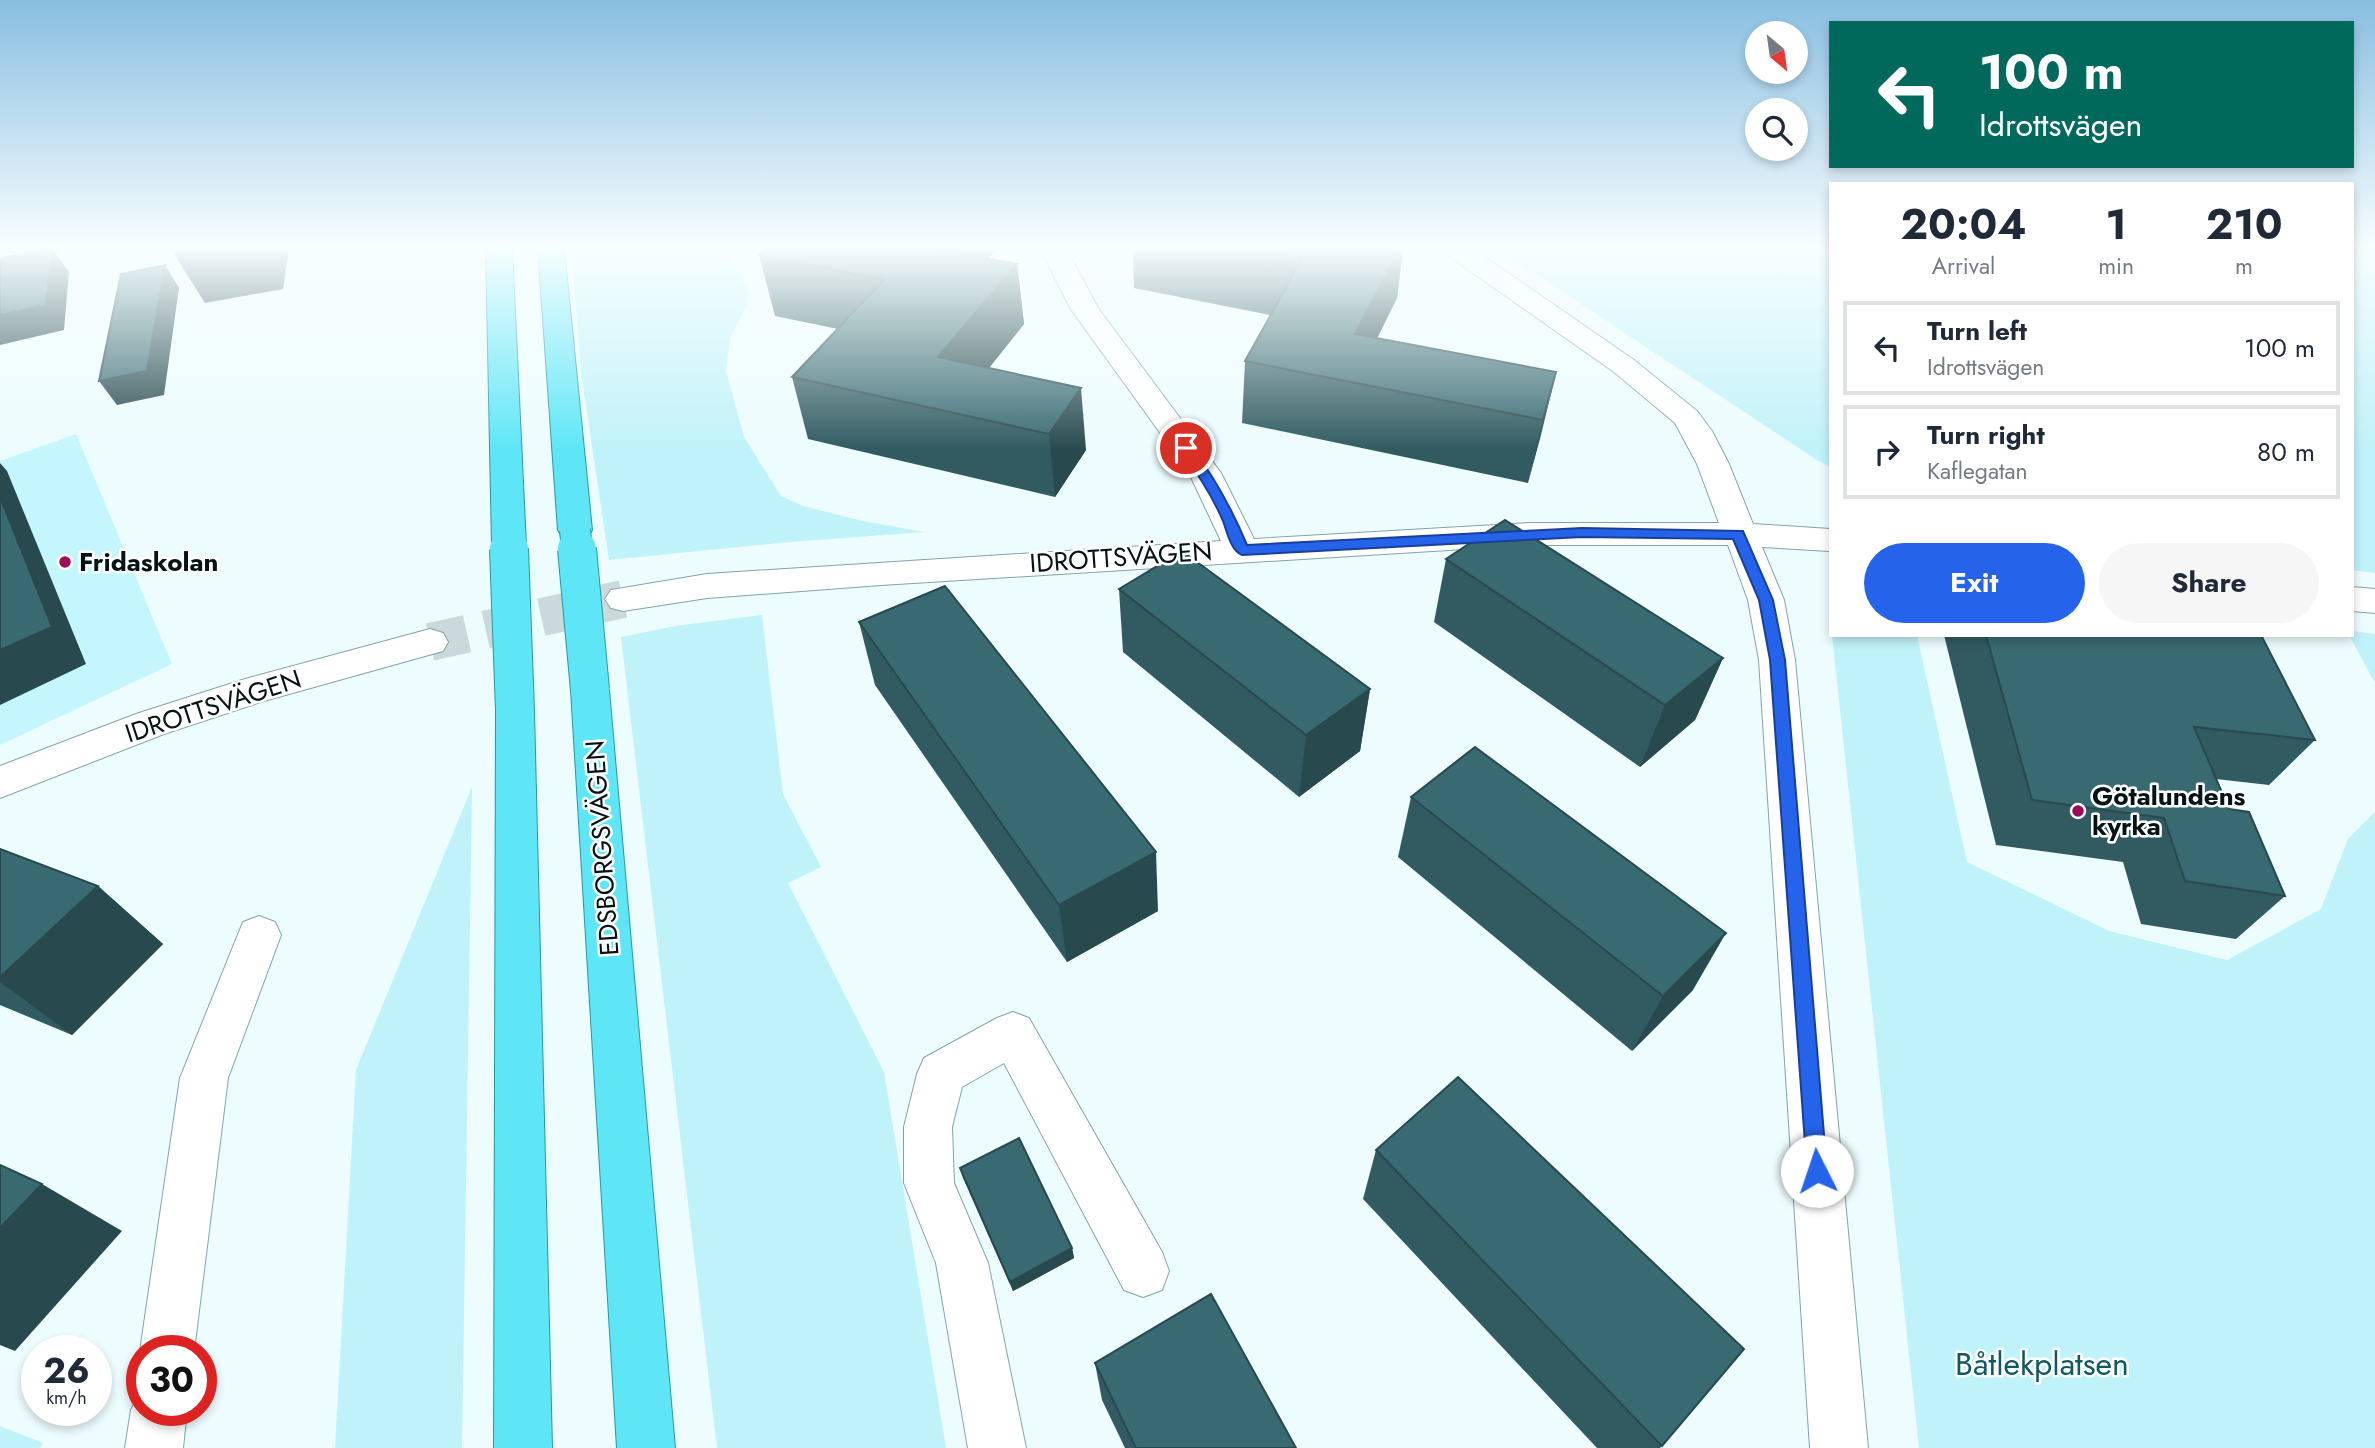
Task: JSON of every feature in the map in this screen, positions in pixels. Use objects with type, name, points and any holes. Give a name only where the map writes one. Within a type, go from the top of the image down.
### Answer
[{"type":"highway","points":[[501,316],[515,711],[523,1448]]},
{"type":"highway","name":"EDSBORGSVÄGEN","points":[[557,316],[590,690],[646,1448]]},
{"type":"street","points":[[1091,316],[1203,471],[1228,516],[1242,550]]},
{"type":"street","points":[[1552,316],[1625,366],[1686,417],[1697,431],[1713,464],[1738,534],[1766,600],[1777,660],[1839,1448]]},
{"type":"street","name":"IDROTTSVÄGEN","points":[[623,599],[707,586],[1242,550],[1582,532],[1738,534],[1829,540]]},
{"type":"street","points":[[2354,598],[2375,601]]},
{"type":"street","name":"IDROTTSVÄGEN","points":[[0,782],[174,717],[258,690],[430,642]]},
{"type":"street","points":[[169,1335],[204,1078],[259,935]]},
{"type":"street","points":[[997,1448],[962,1262],[929,1183],[928,1128],[941,1074],[1013,1033],[1143,1271]]},
{"type":"street","points":[[154,1448],[157,1426]]},
{"type":"shaded area","name":"Fridaskolan","points":[[76,434],[172,664],[0,745],[0,461]]},
{"type":"green space","points":[[576,316],[742,316],[730,337],[726,371],[744,437],[781,496],[803,506],[924,532],[609,560],[581,372]]},
{"type":"green space","points":[[1598,316],[1829,316],[1829,466]]},
{"type":"green space","points":[[2354,316],[2375,316],[2375,573],[2354,570]]},
{"type":"green space","points":[[762,615],[783,794],[821,867],[788,883],[884,1072],[946,1448],[717,1448],[621,637],[675,626]]},
{"type":"green space","points":[[2354,631],[2375,634],[2375,683],[2350,637],[2354,637]]},
{"type":"green space","name":"Båtlekplatsen","points":[[1832,637],[1917,637],[1967,862],[2109,931],[2227,960],[2321,909],[2348,839],[2375,812],[2375,1448],[1919,1448]]},
{"type":"green space","points":[[472,787],[462,1448],[335,1448],[356,1070]]},
{"type":"green space","points":[[0,1426],[43,1443],[40,1448],[0,1448]]},
{"type":"building","points":[[112,316],[156,316],[147,371],[99,381]]},
{"type":"building","points":[[850,316],[973,316],[938,357],[1081,388],[1049,434],[792,377]]},
{"type":"building","points":[[1270,316],[1365,316],[1355,334],[1556,372],[1543,420],[1245,361]]},
{"type":"building","points":[[0,497],[52,627],[0,650]]},
{"type":"building","points":[[1505,520],[1723,658],[1665,705],[1446,559]]},
{"type":"building","points":[[1182,551],[1370,689],[1306,735],[1119,589]]},
{"type":"building","points":[[945,586],[1156,852],[1059,905],[859,622]]},
{"type":"building","points":[[1987,637],[2262,637],[2315,740],[2194,727],[2229,809],[2249,812],[2285,896],[2185,881],[2164,818],[2032,800]]},
{"type":"building","points":[[1475,747],[1726,933],[1663,996],[1411,797]]},
{"type":"building","points":[[0,849],[98,886],[0,977]]},
{"type":"building","points":[[1458,1077],[1744,1349],[1662,1446],[1376,1150]]},
{"type":"building","points":[[1019,1138],[1072,1248],[1010,1282],[960,1168]]},
{"type":"building","points":[[0,1165],[42,1184],[0,1228]]},
{"type":"building","points":[[1211,1294],[1296,1448],[1136,1448],[1095,1363]]},
{"type":"tunnel","points":[[430,642],[623,599]]},
{"type":"place","name":"Fridaskolan","points":[[65,562]]},
{"type":"place","name":"Götalundens kyrka","points":[[2078,811]]},
{"type":"route","points":[[1186,448],[1203,471],[1228,516],[1242,550],[1582,532],[1738,534],[1766,600],[1777,660],[1817,1171]]}]
